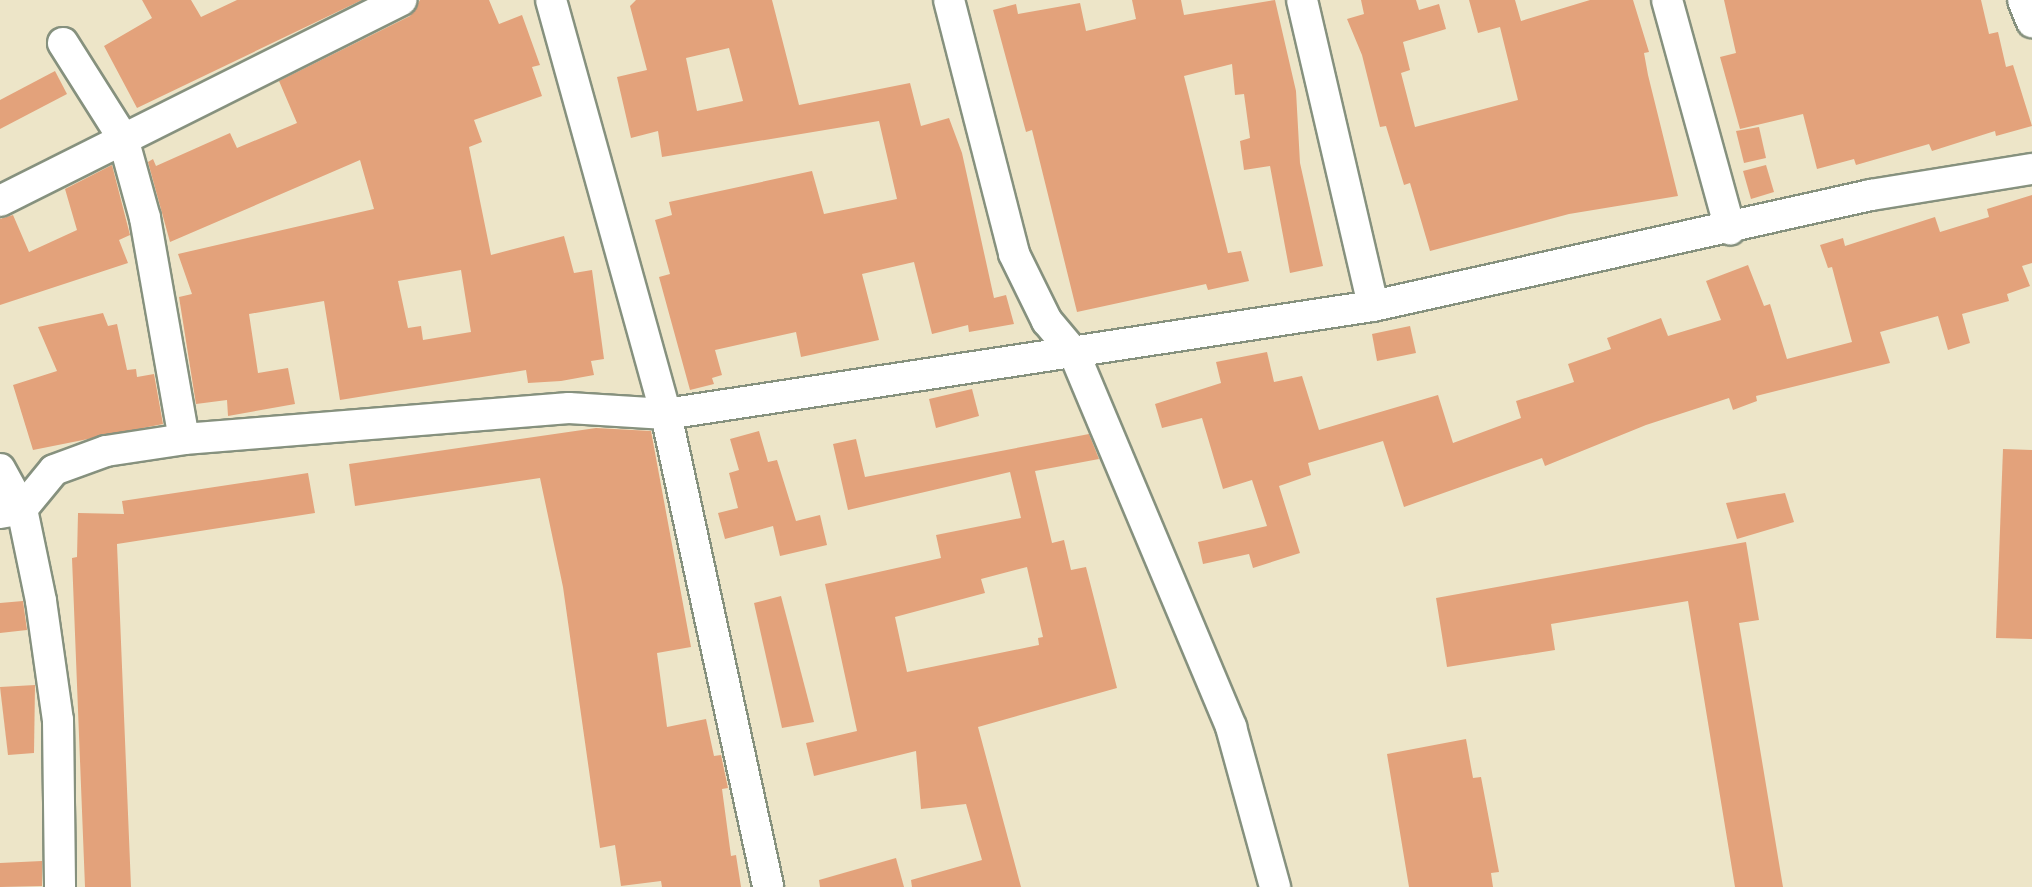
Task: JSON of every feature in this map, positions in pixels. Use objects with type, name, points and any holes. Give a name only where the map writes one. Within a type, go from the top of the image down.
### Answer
[{"type":"street","points":[[0,201],[402,0]]},
{"type":"street","points":[[551,0],[666,414],[768,887]]},
{"type":"street","points":[[949,0],[1014,254],[1047,321],[1074,353],[1231,727],[1275,887]]},
{"type":"street","points":[[1302,0],[1373,306]]},
{"type":"street","points":[[1667,0],[1730,229]]},
{"type":"street","points":[[2023,0],[2032,22]]},
{"type":"street","points":[[63,43],[123,138],[145,218],[184,439]]},
{"type":"street","points":[[11,511],[54,470],[106,451],[184,439],[569,408],[666,414],[1373,306],[1730,229],[1871,195],[2032,169]]},
{"type":"street","points":[[0,469],[58,720],[60,887]]},
{"type":"building","points":[[142,0],[191,0],[201,17],[237,0],[362,0],[137,108],[104,46],[152,18]]},
{"type":"building","points":[[420,0],[489,0],[499,24],[522,15],[540,65],[532,67],[542,96],[474,120],[482,142],[469,147],[491,255],[564,236],[574,273],[592,270],[604,359],[591,361],[594,375],[561,381],[528,383],[526,370],[340,400],[324,301],[249,314],[258,373],[288,368],[295,404],[228,416],[227,400],[196,404],[179,297],[192,294],[178,254],[374,209],[360,160],[170,242],[148,162],[153,159],[156,166],[230,133],[237,148],[297,123],[279,81],[410,16]],"holes":[[[461,270],[471,332],[423,340],[421,326],[408,328],[398,281]]]},
{"type":"building","points":[[636,0],[772,0],[799,105],[910,83],[921,126],[949,118],[962,153],[994,298],[1006,295],[1014,324],[969,332],[968,325],[932,334],[914,262],[862,274],[879,340],[801,357],[796,332],[715,350],[722,375],[712,378],[714,384],[690,390],[659,277],[670,274],[655,220],[672,215],[669,202],[812,171],[824,214],[897,199],[879,121],[662,157],[658,131],[631,138],[617,77],[647,70],[630,6]],"holes":[[[729,48],[743,101],[697,111],[686,58]]]},
{"type":"building","points":[[1132,0],[1181,0],[1184,15],[1275,0],[1296,91],[1300,163],[1323,266],[1290,273],[1270,166],[1244,170],[1240,141],[1250,138],[1244,94],[1235,95],[1232,64],[1184,76],[1228,253],[1241,251],[1249,281],[1208,290],[1206,284],[1077,312],[1032,130],[1026,132],[993,10],[1016,4],[1018,14],[1080,3],[1086,31],[1136,19]]},
{"type":"building","points":[[1361,0],[1416,0],[1419,10],[1439,4],[1446,29],[1403,42],[1410,70],[1401,73],[1415,127],[1518,100],[1500,27],[1478,33],[1469,0],[1515,0],[1521,21],[1590,0],[1633,0],[1649,52],[1644,53],[1648,75],[1678,196],[1569,214],[1430,251],[1410,183],[1404,185],[1386,126],[1380,127],[1362,55],[1347,19],[1364,14]]},
{"type":"building","points":[[1724,0],[1981,0],[1989,34],[1998,32],[2006,67],[2013,65],[2032,126],[1996,136],[1995,131],[1932,151],[1929,144],[1856,165],[1854,159],[1817,169],[1803,114],[1740,129],[1720,57],[1736,53]]},
{"type":"building","points":[[55,71],[67,94],[0,129],[0,100]]},
{"type":"building","points":[[1759,127],[1766,158],[1744,163],[1736,131]]},
{"type":"building","points":[[112,165],[130,235],[119,240],[128,263],[0,305],[0,219],[13,215],[29,252],[77,230],[65,189]]},
{"type":"building","points":[[1766,165],[1774,192],[1751,199],[1743,171]]},
{"type":"building","points":[[2032,195],[2032,263],[2022,266],[2030,286],[2007,294],[2009,301],[1962,314],[1970,343],[1948,350],[1938,316],[1880,332],[1890,363],[1756,396],[1757,401],[1733,410],[1729,398],[1646,425],[1545,466],[1542,458],[1404,507],[1383,441],[1308,463],[1311,475],[1279,486],[1300,553],[1253,568],[1249,554],[1203,564],[1198,542],[1267,526],[1252,480],[1223,489],[1202,418],[1162,428],[1155,404],[1221,383],[1216,362],[1267,352],[1274,382],[1302,376],[1319,430],[1438,395],[1453,443],[1521,418],[1516,401],[1574,382],[1568,364],[1611,349],[1607,338],[1661,318],[1668,336],[1721,320],[1706,281],[1748,265],[1764,306],[1770,304],[1787,359],[1852,342],[1832,267],[1828,268],[1820,245],[1843,238],[1845,246],[1935,217],[1940,232],[1989,217],[1987,209]]},
{"type":"building","points":[[103,313],[108,326],[117,324],[127,370],[136,369],[137,377],[154,374],[163,424],[33,450],[13,385],[57,371],[38,327]]},
{"type":"building","points":[[1410,326],[1416,353],[1377,361],[1372,334]]},
{"type":"building","points":[[972,389],[979,416],[936,428],[929,399]]},
{"type":"building","points":[[596,428],[651,431],[691,647],[657,653],[667,727],[706,719],[714,756],[721,755],[728,788],[722,789],[731,856],[736,855],[741,887],[662,887],[661,881],[621,886],[615,845],[600,848],[563,587],[540,478],[355,506],[349,464]]},
{"type":"building","points":[[759,431],[768,462],[777,460],[796,521],[820,515],[827,545],[780,556],[773,526],[725,539],[718,513],[738,508],[729,473],[739,470],[730,439]]},
{"type":"building","points":[[1089,434],[1099,459],[1035,471],[1052,543],[1064,540],[1071,570],[1086,567],[1117,688],[978,727],[1021,887],[912,887],[911,880],[982,860],[966,804],[921,809],[916,751],[814,776],[806,743],[857,731],[825,584],[941,558],[936,535],[1021,518],[1010,472],[848,510],[833,444],[856,439],[865,477]],"holes":[[[1027,567],[1043,637],[1038,638],[1039,645],[907,672],[895,617],[985,593],[981,579]]]},
{"type":"building","points":[[2003,449],[2032,450],[2032,639],[1996,638]]},
{"type":"building","points":[[308,473],[315,513],[117,544],[131,887],[85,887],[72,558],[77,557],[78,513],[124,514],[122,501]]},
{"type":"building","points":[[1785,493],[1794,522],[1737,539],[1726,503]]},
{"type":"building","points":[[1746,542],[1759,620],[1739,623],[1783,887],[1735,887],[1688,601],[1551,624],[1555,650],[1447,667],[1436,598]]},
{"type":"building","points":[[781,596],[814,722],[782,728],[754,603]]},
{"type":"building","points":[[23,601],[27,630],[0,633],[0,603]]},
{"type":"building","points":[[35,685],[34,753],[8,755],[0,687]]},
{"type":"building","points":[[1466,739],[1473,778],[1481,777],[1499,872],[1491,873],[1493,887],[1409,887],[1387,754]]},
{"type":"building","points":[[896,858],[904,887],[820,887],[819,880]]},
{"type":"building","points":[[42,861],[42,886],[0,887],[0,863]]}]
